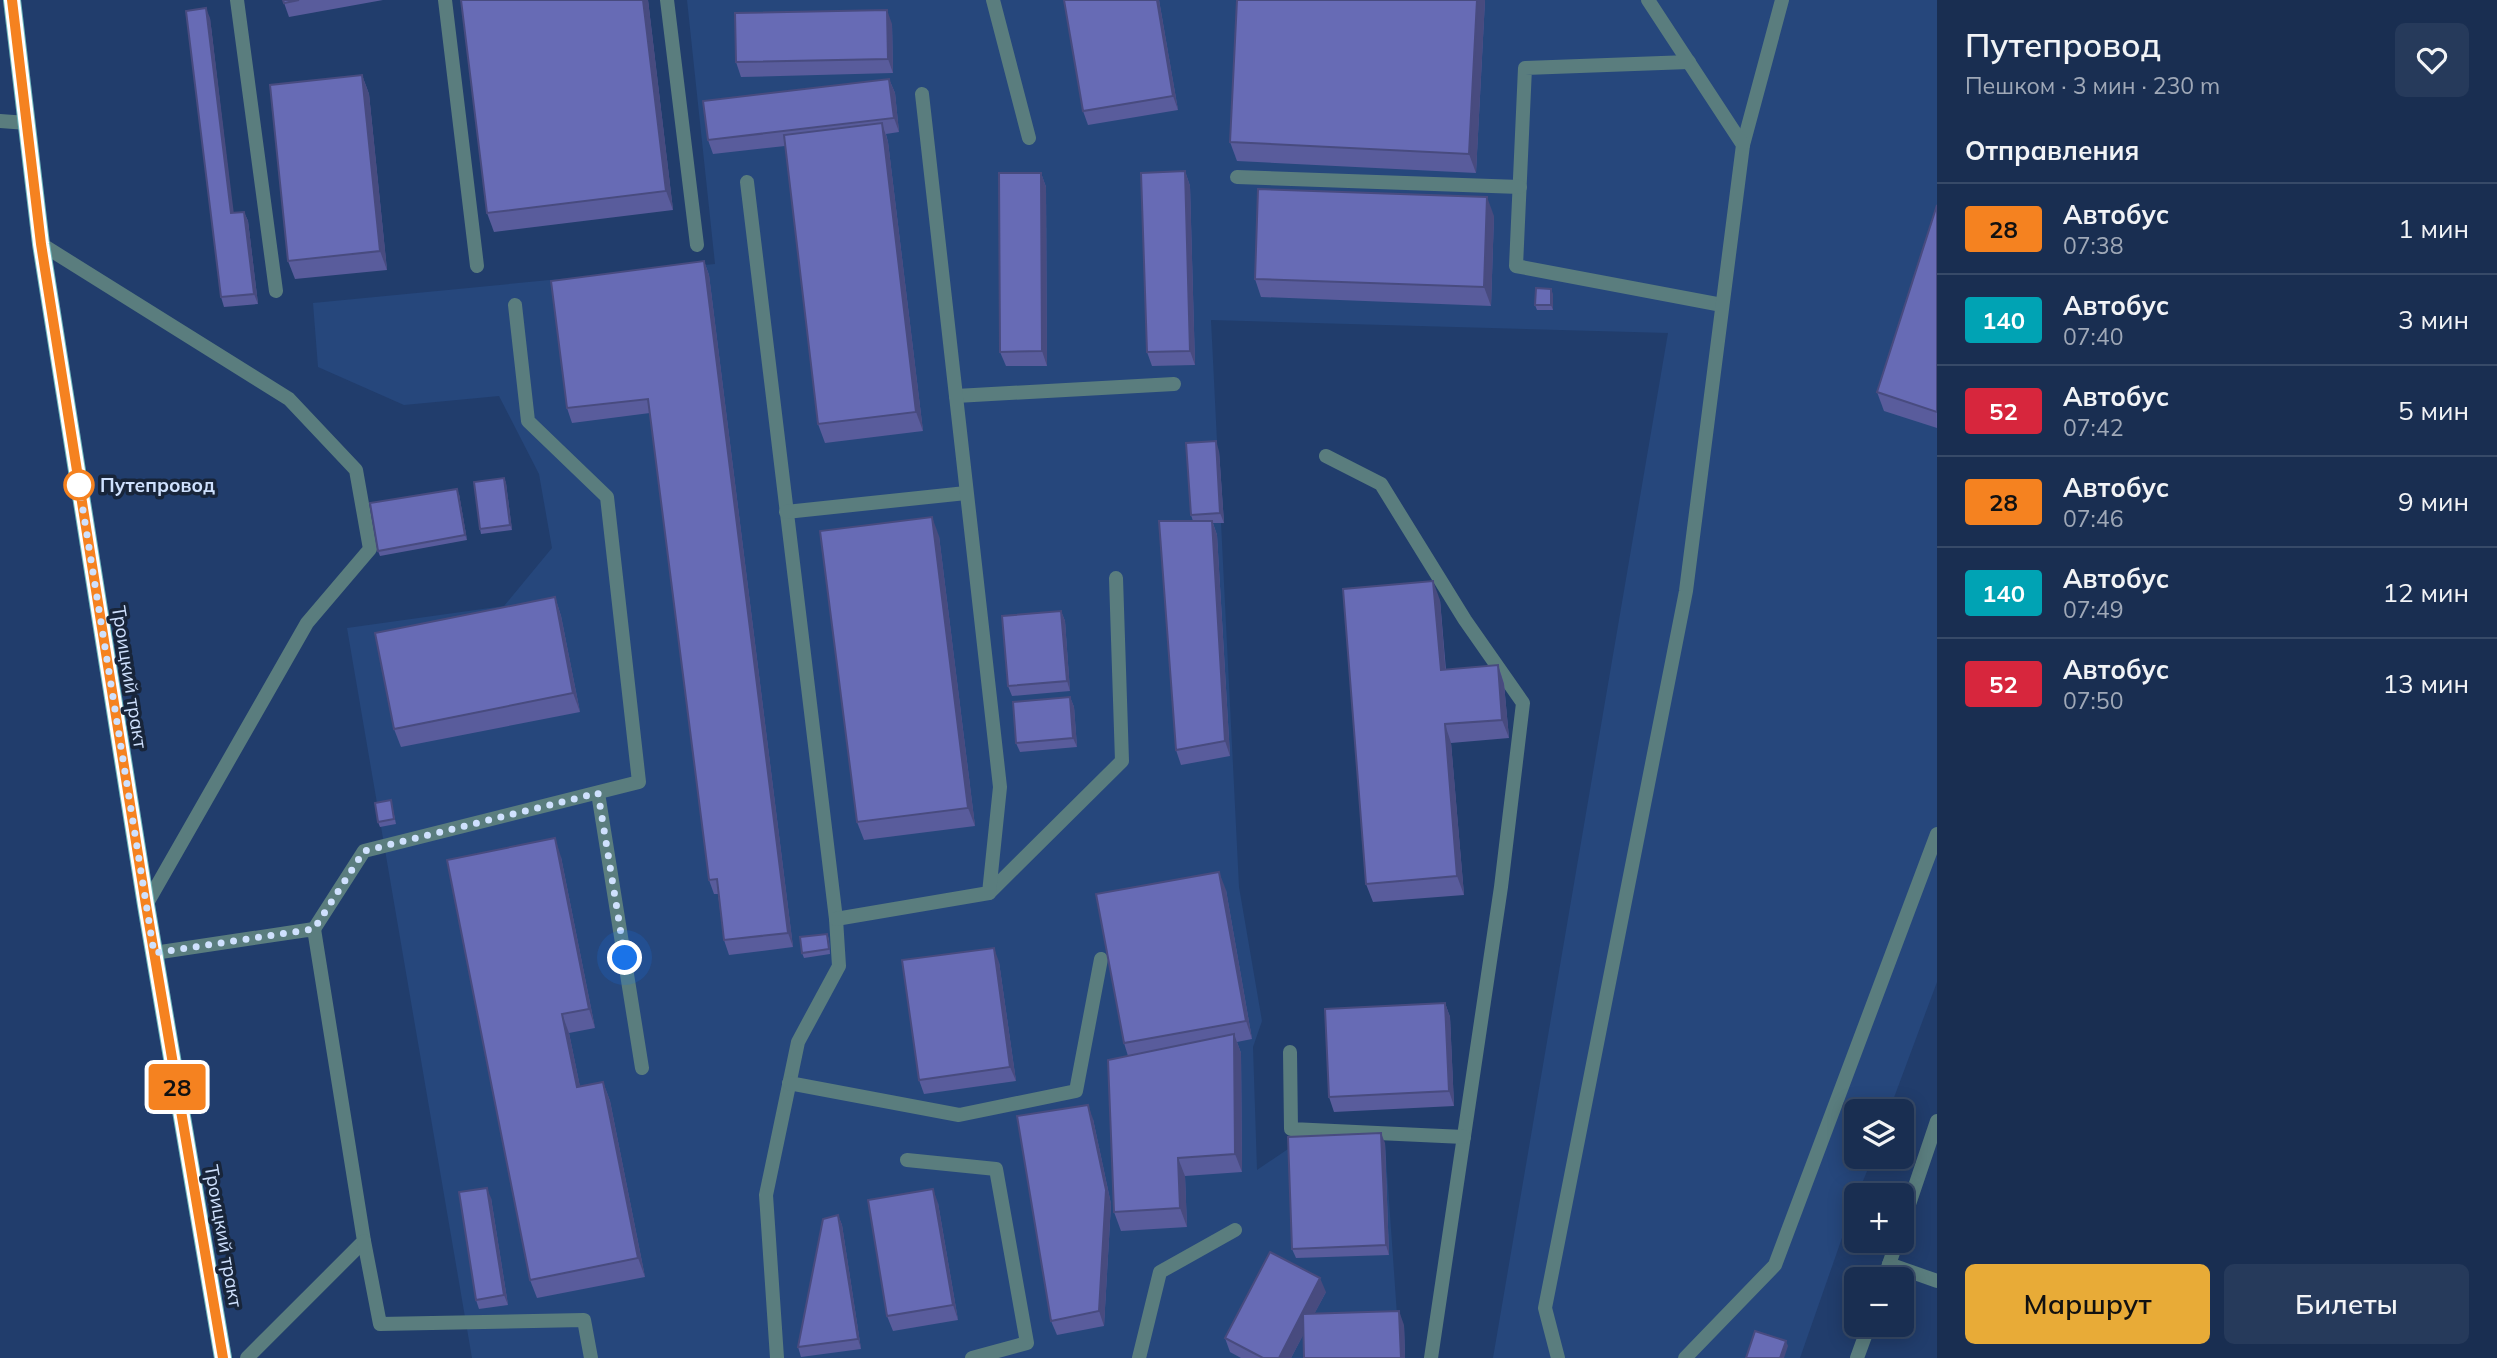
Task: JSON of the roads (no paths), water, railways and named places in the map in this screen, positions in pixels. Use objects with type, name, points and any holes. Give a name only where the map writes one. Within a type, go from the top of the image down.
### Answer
[{"type":"main road","name":"Троицкий тракт","points":[[12,0],[41,244],[146,905],[223,1358]]},
{"type":"street","points":[[237,0],[276,291]]},
{"type":"street","points":[[444,0],[477,266]]},
{"type":"street","points":[[667,0],[697,245]]},
{"type":"street","points":[[993,0],[1029,138]]},
{"type":"street","points":[[1648,0],[1743,145]]},
{"type":"street","points":[[1558,1358],[1545,1308],[1686,591],[1743,145],[1782,0]]},
{"type":"street","points":[[1689,62],[1525,68],[1516,266],[1722,305]]},
{"type":"street","points":[[922,94],[1000,787],[989,893]]},
{"type":"street","points":[[0,121],[27,123]]},
{"type":"street","points":[[1237,177],[1520,187]]},
{"type":"street","points":[[747,182],[836,919],[839,966],[798,1042],[766,1195],[777,1358]]},
{"type":"street","points":[[41,244],[289,399],[356,470],[370,548],[307,623],[146,905]]},
{"type":"street","points":[[515,305],[528,421],[607,497],[639,782],[364,851],[314,929],[364,1241],[380,1324],[584,1320],[591,1358]]},
{"type":"street","points":[[956,396],[1174,384]]},
{"type":"street","points":[[1326,456],[1381,484],[1465,620],[1524,703],[1501,887],[1431,1358]]},
{"type":"street","points":[[786,512],[966,493]]},
{"type":"street","points":[[836,919],[989,893],[1122,761],[1116,578]]},
{"type":"street","points":[[598,793],[642,1068]]},
{"type":"street","points":[[1685,1358],[1775,1265],[1937,834]]},
{"type":"street","points":[[154,953],[314,929]]},
{"type":"street","points":[[789,1083],[959,1115],[1076,1091],[1101,959]]},
{"type":"street","points":[[1290,1052],[1291,1129],[1464,1138]]},
{"type":"street","points":[[1914,1189],[1937,1121]]},
{"type":"street","points":[[907,1160],[996,1169],[1027,1343],[972,1358]]},
{"type":"street","points":[[1139,1358],[1160,1272],[1236,1230]]},
{"type":"street","points":[[247,1358],[364,1241]]},
{"type":"street","points":[[1888,1267],[1893,1253]]},
{"type":"street","points":[[1889,1264],[1937,1281]]},
{"type":"street","points":[[1857,1358],[1865,1337]]},
{"type":"place","name":"Путепровод","points":[[79,485]]}]
